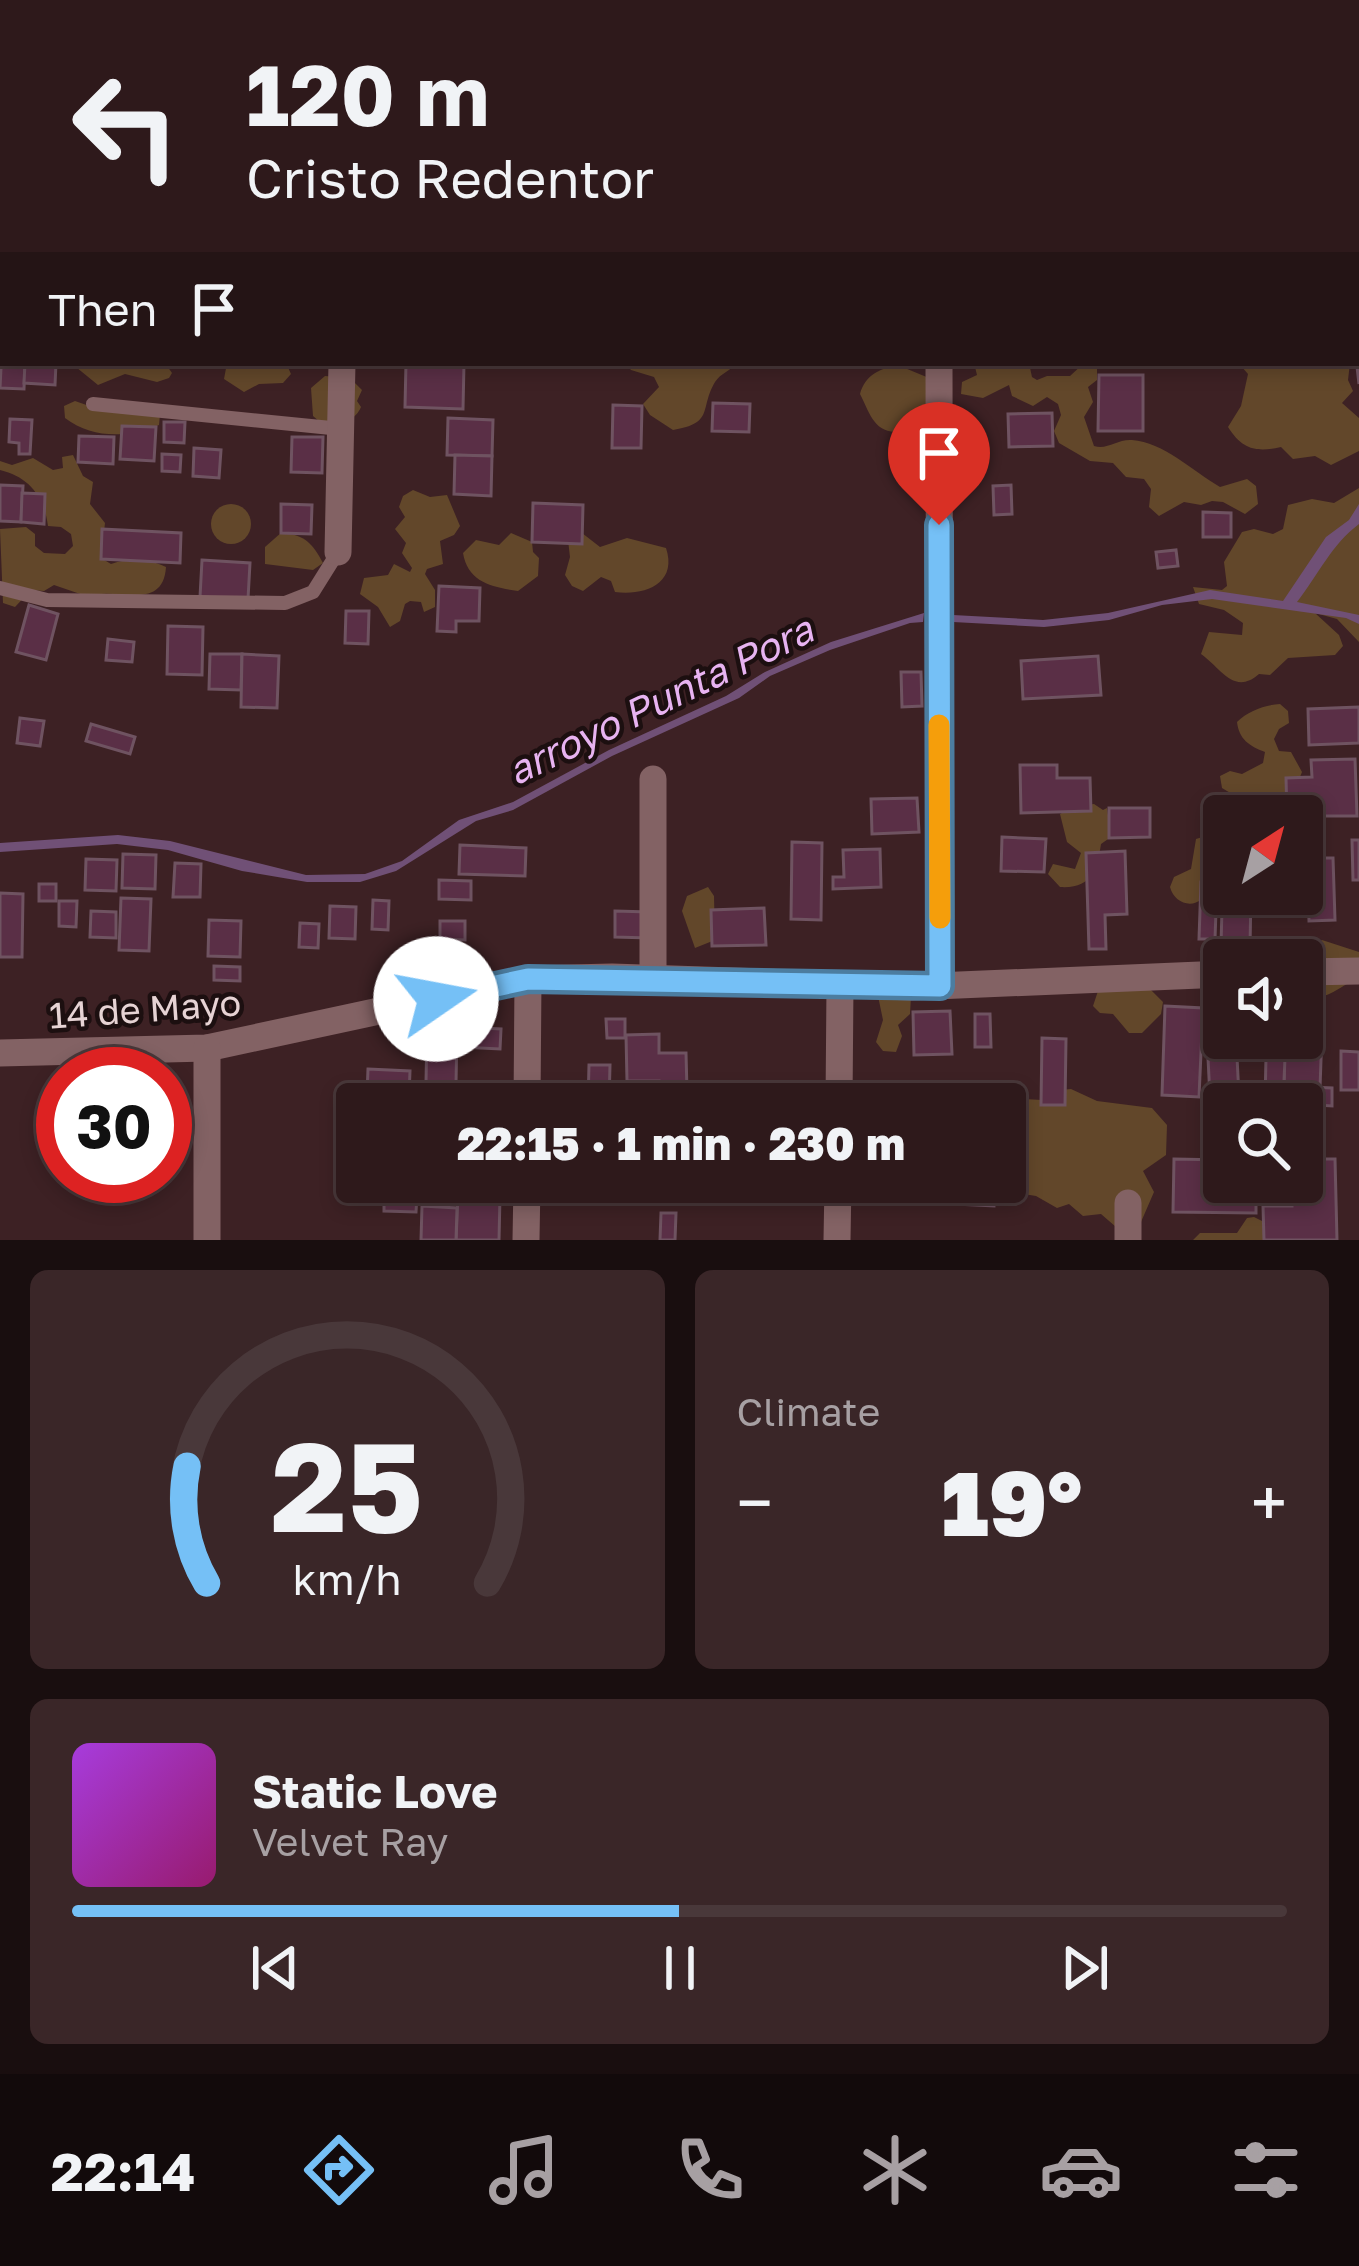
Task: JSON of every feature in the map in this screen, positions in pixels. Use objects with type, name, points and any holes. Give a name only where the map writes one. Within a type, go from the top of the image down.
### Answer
[{"type":"street","points":[[338,552],[342,366]]},
{"type":"street","points":[[939,366],[940,986]]},
{"type":"street","points":[[652,979],[653,779]]},
{"type":"street","points":[[1323,972],[1359,971]]},
{"type":"street","name":"14 de Mayo","points":[[0,1053],[208,1048],[528,979],[940,986],[1203,975]]},
{"type":"street","points":[[527,1083],[528,979]]},
{"type":"street","points":[[839,1083],[840,985]]},
{"type":"street","points":[[207,1240],[208,1048]]},
{"type":"street","points":[[526,1203],[526,1240]]},
{"type":"street","points":[[838,1203],[838,1240]]},
{"type":"street","points":[[1128,1203],[1128,1240]]},
{"type":"lane","points":[[93,404],[340,429]]},
{"type":"lane","points":[[0,587],[47,600],[285,603],[313,592],[338,552]]},
{"type":"shaded area","points":[[75,366],[167,366],[172,373],[157,382],[125,374],[98,385]]},
{"type":"shaded area","points":[[226,366],[287,366],[291,374],[283,383],[259,384],[244,392],[224,379]]},
{"type":"shaded area","points":[[628,366],[733,366],[715,382],[701,419],[673,430],[650,415],[643,404],[659,387],[654,377]]},
{"type":"shaded area","points":[[900,366],[929,378],[929,474],[912,459],[915,437],[907,431],[882,428],[860,394],[875,373]]},
{"type":"shaded area","points":[[975,366],[1030,366],[1037,380],[1070,376],[1081,366],[1097,366],[1097,380],[1088,387],[1093,402],[1084,417],[1094,446],[1144,442],[1220,487],[1247,479],[1256,486],[1258,504],[1245,514],[1223,502],[1184,502],[1159,516],[1149,507],[1151,489],[1144,479],[1126,477],[1113,463],[1090,461],[1059,443],[1054,431],[1061,415],[1058,404],[1047,397],[1033,406],[1012,396],[1009,385],[983,398],[961,394],[962,382],[977,375]]},
{"type":"shaded area","points":[[1241,366],[1350,366],[1353,391],[1342,403],[1359,418],[1359,451],[1331,465],[1315,456],[1293,459],[1281,447],[1245,445],[1228,427],[1241,406],[1248,374]]},
{"type":"shaded area","points":[[325,376],[350,378],[362,390],[357,401],[361,407],[354,417],[320,422],[313,416],[311,388]]},
{"type":"shaded area","points":[[75,401],[98,409],[160,414],[159,425],[123,434],[87,430],[65,418],[64,406]]},
{"type":"shaded area","points":[[73,455],[83,476],[93,482],[90,504],[105,523],[101,558],[111,564],[139,560],[159,564],[166,567],[163,581],[146,594],[89,597],[54,585],[44,591],[31,590],[15,607],[3,603],[0,529],[26,527],[44,553],[65,554],[73,546],[71,534],[48,526],[33,489],[0,470],[0,461],[12,465],[33,458],[53,470],[63,468],[62,457]]},
{"type":"shaded area","points":[[1359,488],[1359,642],[1337,619],[1315,613],[1339,635],[1343,646],[1335,655],[1288,658],[1270,675],[1259,674],[1242,682],[1228,678],[1201,654],[1209,632],[1242,635],[1243,623],[1224,610],[1199,604],[1193,587],[1222,590],[1227,586],[1224,562],[1242,532],[1254,529],[1273,534],[1283,529],[1288,505],[1312,499],[1334,503]]},
{"type":"shaded area","points":[[413,490],[430,497],[447,495],[460,526],[440,541],[443,564],[425,574],[435,590],[435,607],[424,612],[421,602],[410,601],[400,621],[390,627],[378,607],[360,594],[364,578],[388,575],[394,564],[410,572],[402,553],[406,543],[395,529],[405,517],[399,507],[403,496]]},
{"type":"shaded area","points":[[231,504],[245,510],[251,524],[245,538],[231,544],[217,538],[211,524],[217,510]]},
{"type":"shaded area","points":[[1359,504],[1359,524],[1333,550],[1297,602],[1359,615],[1359,624],[1346,618],[1212,599],[1162,605],[1109,620],[1044,627],[953,622],[953,615],[1043,620],[1108,613],[1210,590],[1283,601],[1326,537],[1349,520]]},
{"type":"shaded area","points":[[282,532],[307,542],[323,563],[313,570],[265,564],[265,547]]},
{"type":"shaded area","points":[[511,533],[532,542],[539,558],[538,576],[518,591],[475,577],[463,553],[476,540],[499,545]]},
{"type":"shaded area","points":[[582,533],[600,547],[627,538],[666,548],[663,579],[637,592],[615,592],[611,581],[601,577],[583,591],[572,586],[565,575],[568,540]]},
{"type":"shaded area","points":[[924,613],[923,622],[830,650],[770,676],[739,698],[612,756],[513,810],[476,821],[396,871],[360,882],[307,882],[242,871],[168,850],[117,844],[0,852],[0,843],[118,835],[170,841],[306,875],[365,874],[402,861],[459,820],[513,802],[765,672],[831,642]]},
{"type":"shaded area","points":[[1280,704],[1288,711],[1289,723],[1274,739],[1279,751],[1291,752],[1302,772],[1293,795],[1232,795],[1222,788],[1220,776],[1230,771],[1242,774],[1263,763],[1265,752],[1246,741],[1237,722]]},
{"type":"shaded area","points":[[1094,804],[1107,808],[1111,837],[1101,844],[1095,869],[1086,881],[1060,887],[1048,874],[1053,864],[1075,869],[1081,853],[1067,842],[1060,814]]},
{"type":"shaded area","points":[[1203,837],[1202,899],[1183,902],[1170,887],[1174,877],[1191,869],[1196,839]]},
{"type":"shaded area","points":[[708,887],[714,896],[715,940],[695,948],[682,911],[687,896]]},
{"type":"shaded area","points":[[1323,940],[1359,952],[1359,978],[1326,995]]},
{"type":"shaded area","points":[[1150,989],[1163,1002],[1161,1014],[1142,1033],[1129,1033],[1113,1014],[1100,1013],[1093,1006],[1098,991]]},
{"type":"shaded area","points":[[878,996],[911,996],[910,1014],[898,1025],[902,1036],[896,1052],[883,1051],[876,1042],[883,1020]]},
{"type":"shaded area","points":[[1071,1089],[1097,1101],[1152,1108],[1167,1125],[1166,1155],[1143,1171],[1154,1192],[1141,1222],[1116,1227],[1101,1214],[1083,1216],[1069,1204],[1057,1208],[1026,1194],[1026,1099],[1042,1100]]},
{"type":"shaded area","points":[[1247,1218],[1270,1225],[1276,1240],[1193,1240],[1200,1233],[1237,1233]]},
{"type":"building","points":[[1,366],[25,366],[24,389],[0,388]]},
{"type":"building","points":[[25,366],[56,366],[55,385],[24,383]]},
{"type":"building","points":[[406,366],[464,366],[463,409],[405,407]]},
{"type":"building","points":[[1099,375],[1143,375],[1143,431],[1098,431]]},
{"type":"building","points":[[713,403],[750,404],[749,432],[712,431]]},
{"type":"building","points":[[613,405],[642,406],[641,448],[612,448]]},
{"type":"building","points":[[1052,413],[1053,446],[1009,447],[1008,414]]},
{"type":"building","points":[[448,418],[493,420],[492,456],[447,455]]},
{"type":"building","points":[[10,419],[32,420],[30,454],[19,454],[19,443],[9,442]]},
{"type":"building","points":[[164,422],[185,422],[184,443],[164,442]]},
{"type":"building","points":[[122,426],[156,427],[154,461],[120,459]]},
{"type":"building","points":[[79,436],[114,437],[113,464],[78,462]]},
{"type":"building","points":[[292,437],[323,437],[322,473],[291,472]]},
{"type":"building","points":[[194,448],[221,450],[219,478],[193,476]]},
{"type":"building","points":[[162,454],[181,455],[180,472],[162,471]]},
{"type":"building","points":[[455,455],[492,456],[491,496],[454,494]]},
{"type":"building","points":[[0,485],[23,486],[21,522],[0,521]]},
{"type":"building","points":[[1011,485],[1012,514],[994,515],[993,486]]},
{"type":"building","points":[[22,493],[45,494],[44,524],[21,522]]},
{"type":"building","points":[[533,503],[583,505],[582,544],[532,542]]},
{"type":"building","points":[[281,504],[312,505],[311,534],[281,533]]},
{"type":"building","points":[[1203,512],[1231,513],[1231,537],[1203,537]]},
{"type":"building","points":[[102,529],[181,533],[180,563],[101,559]]},
{"type":"building","points":[[1176,550],[1178,566],[1158,568],[1156,552]]},
{"type":"building","points":[[202,560],[250,563],[248,599],[200,597]]},
{"type":"building","points":[[439,586],[480,588],[479,621],[456,621],[456,632],[437,631]]},
{"type":"building","points":[[29,605],[58,614],[46,660],[16,652]]},
{"type":"building","points":[[346,611],[369,611],[368,644],[345,643]]},
{"type":"building","points":[[168,626],[203,627],[202,675],[167,674]]},
{"type":"building","points":[[108,639],[134,642],[132,662],[106,660]]},
{"type":"building","points":[[210,654],[242,654],[241,690],[209,689]]},
{"type":"building","points":[[242,654],[279,656],[277,708],[241,707]]},
{"type":"building","points":[[1098,656],[1101,695],[1023,699],[1021,661]]},
{"type":"building","points":[[901,672],[921,672],[922,706],[902,707]]},
{"type":"building","points":[[1359,707],[1359,743],[1309,745],[1308,709]]},
{"type":"building","points":[[20,718],[44,721],[40,746],[17,743]]},
{"type":"building","points":[[91,724],[135,737],[130,754],[86,741]]},
{"type":"building","points":[[1355,759],[1357,816],[1323,816],[1323,795],[1286,795],[1286,778],[1312,777],[1311,760]]},
{"type":"building","points":[[1020,765],[1057,765],[1057,778],[1090,778],[1091,811],[1021,813]]},
{"type":"building","points":[[917,798],[919,832],[872,834],[871,799]]},
{"type":"building","points":[[1109,808],[1150,808],[1150,837],[1109,838]]},
{"type":"building","points":[[1002,837],[1046,839],[1044,872],[1001,871]]},
{"type":"building","points":[[1352,840],[1359,840],[1359,880],[1353,880]]},
{"type":"building","points":[[792,842],[822,843],[821,920],[791,919]]},
{"type":"building","points":[[460,845],[526,848],[525,876],[459,874]]},
{"type":"building","points":[[880,849],[881,887],[833,889],[833,877],[844,877],[843,850]]},
{"type":"building","points":[[1125,851],[1127,914],[1105,915],[1106,949],[1089,949],[1086,853]]},
{"type":"building","points":[[123,854],[156,855],[155,889],[122,888]]},
{"type":"building","points":[[1323,858],[1333,858],[1335,920],[1309,921],[1309,915],[1323,915]]},
{"type":"building","points":[[86,859],[117,860],[116,891],[85,890]]},
{"type":"building","points":[[175,863],[201,864],[200,897],[173,897]]},
{"type":"building","points":[[439,880],[471,881],[471,900],[439,899]]},
{"type":"building","points":[[1203,882],[1203,915],[1216,915],[1215,939],[1199,939]]},
{"type":"building","points":[[39,884],[56,884],[56,901],[39,901]]},
{"type":"building","points":[[0,893],[23,894],[22,957],[0,957]]},
{"type":"building","points":[[121,898],[151,899],[149,951],[119,950]]},
{"type":"building","points":[[373,900],[389,901],[388,930],[372,929]]},
{"type":"building","points":[[59,901],[77,901],[76,927],[59,926]]},
{"type":"building","points":[[330,906],[356,907],[355,939],[329,938]]},
{"type":"building","points":[[764,908],[766,945],[712,946],[711,910]]},
{"type":"building","points":[[91,911],[116,912],[116,938],[90,937]]},
{"type":"building","points":[[615,911],[649,912],[649,938],[615,937]]},
{"type":"building","points":[[1222,915],[1251,915],[1250,939],[1221,939]]},
{"type":"building","points":[[209,920],[241,921],[240,957],[208,956]]},
{"type":"building","points":[[440,921],[465,921],[465,940],[440,939]]},
{"type":"building","points":[[300,923],[319,924],[318,948],[299,947]]},
{"type":"building","points":[[214,966],[240,967],[240,981],[214,980]]},
{"type":"building","points":[[1165,1006],[1203,1008],[1199,1097],[1162,1095]]},
{"type":"building","points":[[950,1011],[952,1054],[914,1055],[913,1012]]},
{"type":"building","points":[[975,1014],[990,1014],[991,1047],[975,1047]]},
{"type":"building","points":[[606,1019],[625,1019],[625,1038],[607,1038]]},
{"type":"building","points":[[462,1027],[501,1029],[500,1049],[461,1047]]},
{"type":"building","points":[[427,1031],[457,1032],[456,1083],[426,1082]]},
{"type":"building","points":[[659,1034],[659,1053],[686,1053],[687,1083],[627,1081],[626,1035]]},
{"type":"building","points":[[1042,1038],[1066,1039],[1065,1105],[1041,1105]]},
{"type":"building","points":[[1341,1051],[1359,1052],[1359,1090],[1341,1090]]},
{"type":"building","points":[[1208,1059],[1237,1059],[1238,1083],[1209,1083]]},
{"type":"building","points":[[1266,1059],[1285,1059],[1284,1083],[1265,1083]]},
{"type":"building","points":[[1285,1059],[1321,1059],[1320,1083],[1284,1083]]},
{"type":"building","points":[[589,1065],[610,1065],[610,1083],[589,1083]]},
{"type":"building","points":[[368,1069],[410,1071],[410,1083],[367,1083]]},
{"type":"building","points":[[1323,1088],[1332,1088],[1332,1106],[1323,1105]]},
{"type":"building","points":[[1174,1159],[1203,1160],[1203,1203],[1256,1203],[1256,1213],[1173,1212]]},
{"type":"building","points":[[1323,1159],[1335,1159],[1337,1240],[1264,1240],[1263,1206],[1323,1203]]},
{"type":"building","points":[[384,1203],[417,1203],[416,1212],[384,1211]]},
{"type":"building","points":[[458,1203],[500,1203],[499,1240],[456,1240]]},
{"type":"building","points":[[422,1206],[457,1208],[456,1240],[421,1240]]},
{"type":"building","points":[[661,1213],[676,1213],[675,1240],[660,1240]]},
{"type":"slow traffic","points":[[939,725],[940,918]]},
{"type":"route","points":[[436,999],[528,979],[940,986],[939,525]]},
{"type":"water label","name":"arroyo Punta Pora","points":[[660,700]]}]
